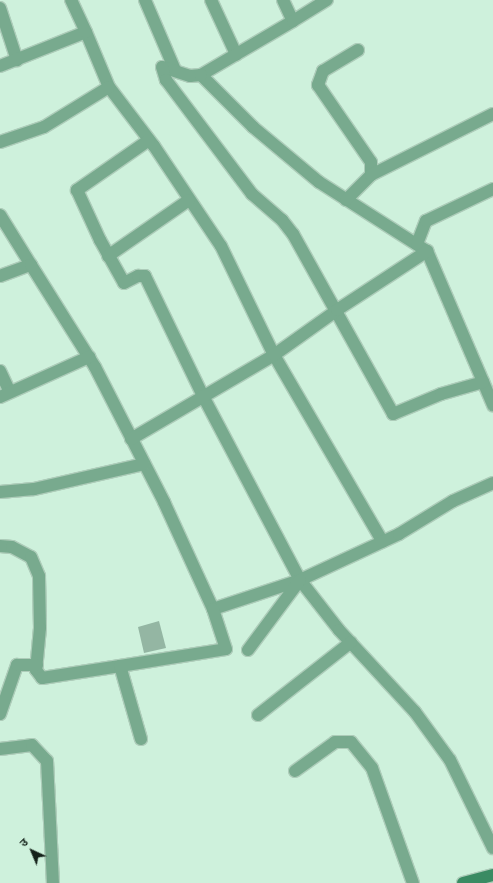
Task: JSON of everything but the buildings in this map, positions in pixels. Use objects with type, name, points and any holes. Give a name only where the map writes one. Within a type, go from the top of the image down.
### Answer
[{"type":"street","points":[[71,0],[109,87],[149,140],[221,246],[274,355],[383,542]]},
{"type":"street","points":[[145,0],[175,70]]},
{"type":"street","points":[[211,0],[236,54]]},
{"type":"street","points":[[283,0],[293,21]]},
{"type":"street","points":[[327,0],[201,75],[190,76],[162,67],[166,80],[252,194],[282,220],[293,234],[337,310],[393,414],[441,394],[483,382]]},
{"type":"street","points":[[0,8],[17,60]]},
{"type":"street","points":[[0,66],[86,32]]},
{"type":"street","points":[[358,50],[323,71],[318,85],[372,162],[371,175]]},
{"type":"street","points":[[201,75],[253,127],[319,182],[426,251],[493,405]]},
{"type":"street","points":[[0,142],[44,127],[109,87]]},
{"type":"street","points":[[346,200],[371,175],[493,114]]},
{"type":"street","points":[[149,140],[77,190],[108,256],[124,283],[138,276],[145,276],[204,396],[300,580],[351,642],[415,712],[450,760],[493,848]]},
{"type":"street","points":[[417,244],[426,221],[493,189]]},
{"type":"street","points":[[108,256],[189,200]]},
{"type":"street","points":[[0,215],[89,357],[144,464],[213,609],[226,649],[42,678],[36,670],[40,628],[38,576],[31,557],[12,547],[0,546]]},
{"type":"street","points":[[131,438],[274,355],[337,310],[426,251]]},
{"type":"street","points":[[0,276],[31,265]]},
{"type":"street","points":[[0,371],[5,394],[89,357]]},
{"type":"street","points":[[0,492],[34,489],[144,464]]},
{"type":"street","points":[[213,609],[300,580],[383,542],[453,501],[493,483]]},
{"type":"street","points":[[248,650],[300,580]]},
{"type":"street","points":[[258,715],[351,642]]},
{"type":"street","points":[[0,714],[17,665],[37,665]]},
{"type":"street","points":[[120,666],[141,739]]},
{"type":"street","points":[[295,771],[335,742],[351,742],[372,768],[413,883]]},
{"type":"street","points":[[0,749],[32,745],[47,760],[53,883]]},
{"type":"street","points":[[463,883],[493,876]]}]
